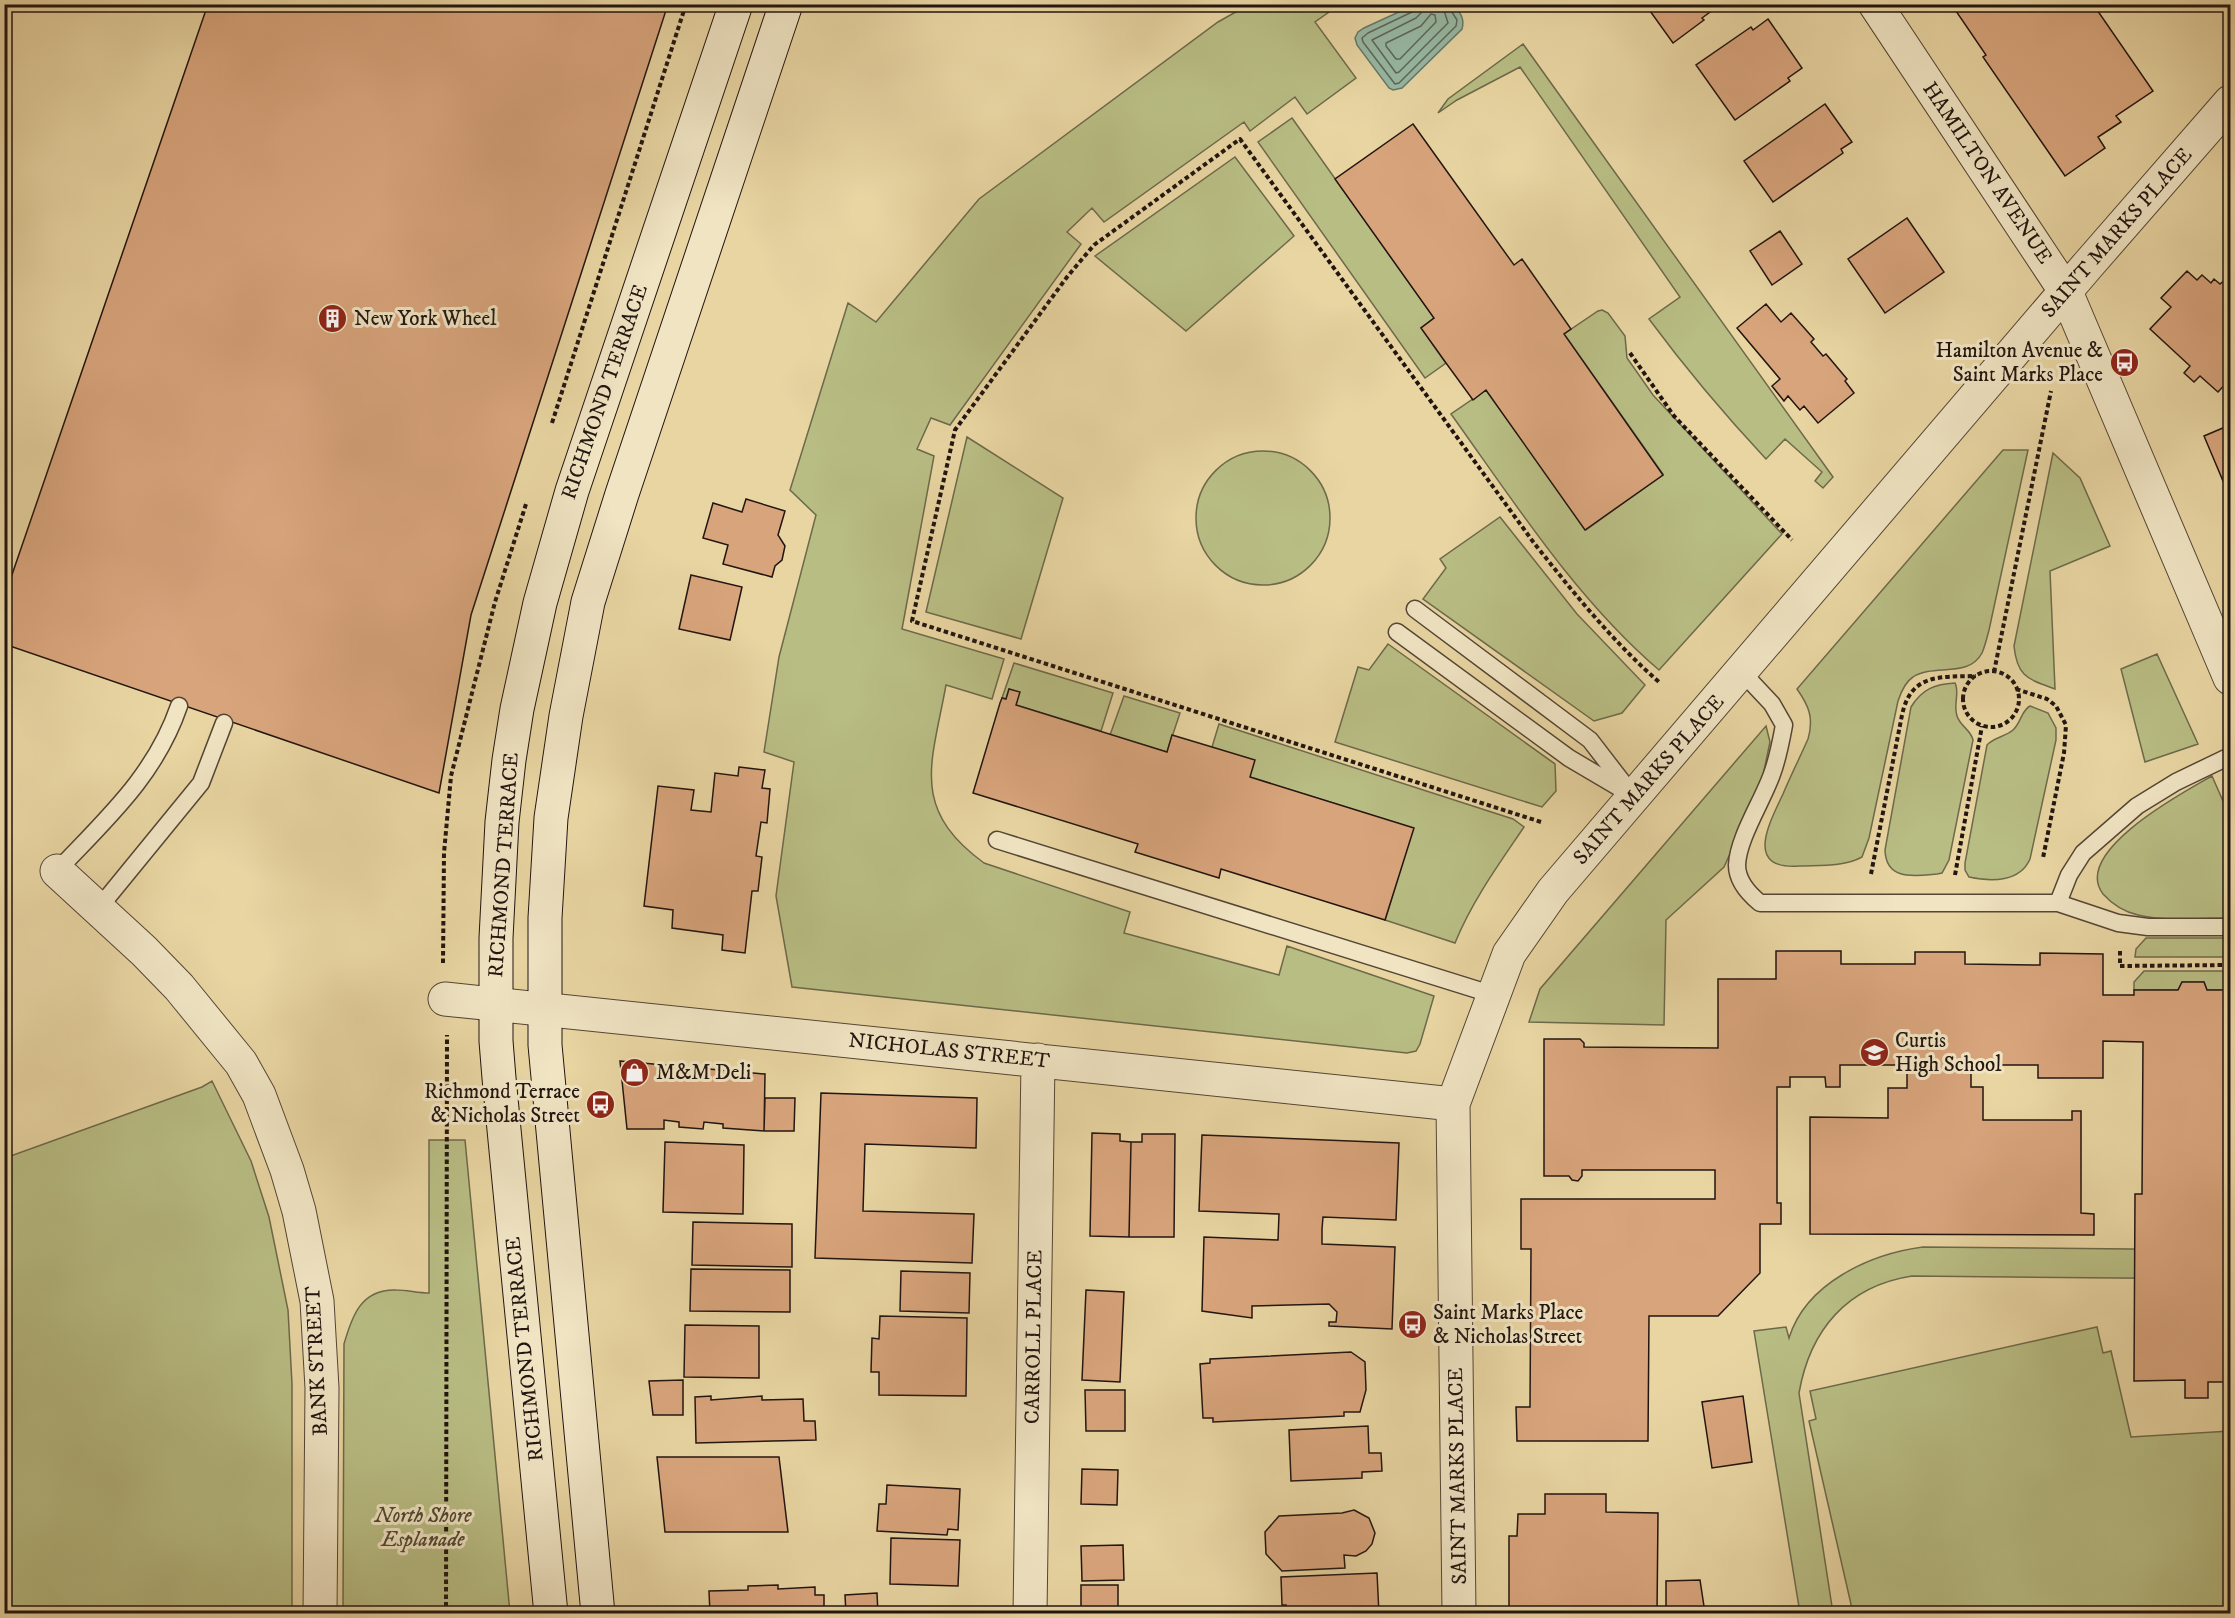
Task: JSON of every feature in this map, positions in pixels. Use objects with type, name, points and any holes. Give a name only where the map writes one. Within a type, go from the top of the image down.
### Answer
[{"type":"street","name":"RICHMOND TERRACE","points":[[551,1614],[501,1099],[495,1004],[498,875],[509,760],[528,653],[572,491],[736,4]]},
{"type":"street","name":"RICHMOND TERRACE","points":[[598,1614],[545,1045],[545,918],[551,818],[566,716],[588,602],[786,4]]},
{"type":"street","name":"HAMILTON AVENUE","points":[[1875,4],[2066,292],[2230,678]]},
{"type":"street","name":"SAINT MARKS PLACE","points":[[1459,1614],[1453,1104],[1509,954],[1553,891],[2230,102]]},
{"type":"street","name":"BANK STREET","points":[[57,871],[179,987],[241,1063],[259,1095],[287,1170],[309,1257],[319,1322],[322,1388],[320,1614]]},
{"type":"street","name":"NICHOLAS STREET","points":[[445,1015],[495,1004],[1453,1104]]},
{"type":"street","name":"CARROLL PLACE","points":[[1030,1614],[1038,1060]]},
{"type":"lane","points":[[1415,609],[1590,740],[1634,796]]},
{"type":"lane","points":[[1397,632],[1569,758],[1634,796]]},
{"type":"lane","points":[[1741,671],[1772,704],[1784,725],[1772,773],[1743,840],[1737,865],[1742,882],[1750,895],[1760,903],[2058,903],[2118,923],[2148,927],[2230,927]]},
{"type":"lane","points":[[57,871],[144,777],[171,731],[179,706]]},
{"type":"lane","points":[[98,909],[201,783],[224,723]]},
{"type":"lane","points":[[2058,903],[2069,875],[2083,853],[2137,806],[2176,782],[2230,756]]},
{"type":"lane","points":[[997,840],[1494,994]]},
{"type":"path","points":[[1541,822],[912,621],[955,430],[1067,277],[1094,245],[1240,139],[1534,543],[1584,605],[1659,682]]},
{"type":"path","points":[[1630,353],[1674,416],[1792,540]]},
{"type":"path","points":[[1994,672],[2051,391]]},
{"type":"path","points":[[1984,672],[1994,672],[2008,678],[2016,689],[2019,703],[2009,720],[1992,727],[1982,726],[1967,714],[1963,698],[1969,681],[1976,676],[1984,672]]},
{"type":"path","points":[[1866,903],[1905,703],[1910,692],[1920,683],[1933,678],[1976,676]]},
{"type":"path","points":[[2016,689],[2048,699],[2056,706],[2066,725],[2064,753],[2034,903]]},
{"type":"path","points":[[1950,903],[1982,726]]},
{"type":"path","points":[[2120,966],[2230,965]]},
{"type":"path","points":[[445,1015],[446,1614]]},
{"type":"green space","points":[[1248,5],[1339,5],[1315,22],[1356,78],[1307,114],[1295,97],[1250,131],[1244,122],[1104,222],[1092,208],[1067,232],[1081,244],[950,425],[931,418],[917,449],[934,456],[902,629],[1004,659],[992,699],[946,685],[932,761],[935,803],[944,823],[960,843],[984,863],[1130,912],[1124,933],[1279,975],[1287,946],[1434,996],[1420,1044],[1416,1051],[1407,1053],[792,987],[776,896],[794,762],[764,752],[779,657],[816,515],[790,490],[848,303],[876,322],[979,199],[1218,22]]},
{"type":"green space","points":[[1523,44],[1833,477],[1823,488],[1815,481],[1822,472],[1785,439],[1766,459],[1706,391],[1649,319],[1680,297],[1520,67],[1457,100],[1438,113],[1448,99]]},
{"type":"green space","points":[[1292,118],[1434,318],[1421,328],[1446,363],[1425,378],[1258,142]]},
{"type":"green space","points":[[1235,157],[1294,236],[1186,331],[1095,256]]},
{"type":"green space","points":[[1602,310],[1608,313],[1625,336],[1627,358],[1653,395],[1782,534],[1659,670],[1601,613],[1548,549],[1451,414],[1486,390],[1586,530],[1663,474],[1564,334]]},
{"type":"green space","points":[[967,437],[1063,498],[1021,639],[926,612]]},
{"type":"green space","points":[[2003,450],[2028,450],[1982,653],[1968,666],[1921,673],[1910,679],[1904,688],[1898,701],[1869,838],[1862,857],[1839,864],[1799,866],[1782,865],[1771,860],[1766,852],[1765,842],[1768,830],[1810,732],[1809,713],[1797,689]]},
{"type":"green space","points":[[1263,451],[1289,456],[1311,470],[1325,492],[1330,518],[1325,544],[1311,566],[1289,580],[1263,585],[1237,580],[1215,566],[1201,544],[1196,518],[1201,492],[1215,470],[1237,456]]},
{"type":"green space","points":[[2053,453],[2080,478],[2110,546],[2050,571],[2055,689],[2031,679],[2021,671],[2014,646]]},
{"type":"green space","points":[[1500,517],[1577,614],[1645,685],[1622,713],[1594,721],[1423,599],[1446,568],[1440,559]]},
{"type":"green space","points":[[1388,644],[1555,764],[1556,791],[1542,807],[1335,742],[1358,667],[1369,670]]},
{"type":"green space","points":[[2157,654],[2198,744],[2145,762],[2121,669]]},
{"type":"green space","points":[[1014,663],[1113,693],[1101,731],[1016,705],[1019,692],[1009,689],[1006,699],[1002,698]]},
{"type":"green space","points":[[1955,683],[1957,716],[1973,740],[1949,860],[1942,873],[1911,875],[1896,872],[1890,867],[1885,850],[1911,707],[1924,692],[1941,685]]},
{"type":"green space","points":[[1124,696],[1180,713],[1167,752],[1110,735]]},
{"type":"green space","points":[[2030,706],[2048,713],[2056,728],[2056,740],[2030,859],[2025,867],[2012,876],[1996,880],[1969,877],[1965,870],[1965,863],[1987,745],[2013,730]]},
{"type":"green space","points":[[1219,724],[1513,819],[1524,827],[1478,898],[1455,943],[1385,920],[1413,828],[1250,777],[1212,747]]},
{"type":"green space","points":[[1766,726],[1770,742],[1761,785],[1724,867],[1666,920],[1664,1025],[1529,1022],[1540,989]]},
{"type":"green space","points":[[2212,776],[2230,817],[2230,918],[2149,917],[2128,912],[2110,901],[2103,894],[2097,878],[2103,860],[2116,842],[2157,809]]},
{"type":"green space","points":[[2146,938],[2230,938],[2230,957],[2135,957],[2136,949]]},
{"type":"green space","points":[[2144,971],[2230,971],[2230,990],[2207,990],[2204,982],[2182,982],[2178,990],[2134,990],[2134,982]]},
{"type":"green space","points":[[212,1081],[251,1161],[269,1217],[288,1310],[292,1384],[292,1613],[5,1613],[5,1158],[202,1087]]},
{"type":"green space","name":"North Shore Esplanade","points":[[429,1140],[465,1140],[510,1613],[343,1613],[344,1344],[355,1314],[366,1299],[374,1294],[396,1290],[429,1293]]},
{"type":"green space","points":[[1923,1247],[2230,1250],[2230,1279],[1912,1276],[1889,1281],[1868,1290],[1851,1301],[1822,1331],[1804,1370],[1799,1393],[1833,1613],[1800,1613],[1754,1331],[1786,1327],[1789,1338],[1797,1319],[1810,1302],[1843,1274],[1882,1256]]},
{"type":"green space","points":[[2097,1327],[2103,1353],[2111,1351],[2131,1437],[2230,1431],[2230,1613],[1853,1613],[1809,1421],[1816,1419],[1810,1391]]},
{"type":"water","points":[[1414,5],[1454,5],[1460,13],[1463,25],[1462,29],[1402,88],[1393,90],[1389,88],[1357,45],[1355,38],[1364,28]]},
{"type":"building","name":"New York Wheel","points":[[208,4],[668,4],[471,615],[439,793],[4,644],[4,598]]},
{"type":"building","points":[[1645,4],[1721,4],[1673,43]]},
{"type":"building","points":[[1946,4],[2093,4],[2153,91],[2116,116],[2121,122],[2098,137],[2105,148],[2065,176],[1983,57],[1986,55],[1954,8],[1950,11]]},
{"type":"building","points":[[1768,19],[1802,68],[1788,78],[1790,81],[1735,120],[1696,65],[1751,27],[1753,30]]},
{"type":"building","points":[[1825,104],[1852,142],[1841,149],[1843,153],[1773,202],[1744,161]]},
{"type":"building","points":[[1413,124],[1514,265],[1522,259],[1571,329],[1564,334],[1663,475],[1585,530],[1486,390],[1473,400],[1421,328],[1434,318],[1335,179]]},
{"type":"building","points":[[1907,218],[1944,272],[1885,313],[1848,259]]},
{"type":"building","points":[[1780,231],[1802,264],[1772,285],[1750,251]]},
{"type":"building","points":[[2187,271],[2197,280],[2202,275],[2211,283],[2214,279],[2220,284],[2226,279],[2230,283],[2230,379],[2218,392],[2200,376],[2194,382],[2184,373],[2190,366],[2150,329],[2171,307],[2161,298]]},
{"type":"building","points":[[1766,304],[1781,322],[1791,313],[1814,339],[1811,342],[1823,356],[1826,354],[1847,379],[1845,381],[1854,393],[1818,423],[1804,406],[1800,410],[1788,396],[1784,401],[1772,386],[1780,379],[1737,328]]},
{"type":"building","points":[[2230,425],[2230,487],[2226,488],[2204,436]]},
{"type":"building","points":[[746,499],[785,511],[778,535],[785,546],[782,560],[775,566],[772,577],[723,564],[728,545],[703,538],[713,503],[742,512]]},
{"type":"building","points":[[691,575],[742,587],[730,640],[679,629]]},
{"type":"building","points":[[1009,689],[1020,692],[1016,705],[1167,752],[1172,735],[1255,760],[1250,777],[1414,828],[1385,920],[1221,869],[1219,878],[1135,852],[1138,844],[973,793],[1000,703],[1002,698],[1006,699]]},
{"type":"building","points":[[739,767],[765,770],[762,788],[770,789],[767,823],[761,822],[756,856],[762,857],[758,891],[752,891],[745,953],[722,950],[723,935],[672,928],[673,910],[644,906],[658,786],[694,790],[691,810],[711,812],[715,773],[738,776]]},
{"type":"building","points":[[1776,951],[1841,951],[1841,964],[1915,964],[1915,952],[1965,952],[1965,964],[2040,965],[2040,953],[2103,954],[2103,995],[2134,995],[2134,990],[2178,990],[2182,982],[2204,982],[2207,990],[2230,990],[2230,1382],[2208,1382],[2208,1398],[2185,1398],[2185,1380],[2134,1381],[2135,1194],[2142,1194],[2143,1042],[2103,1041],[2103,1078],[2038,1078],[2038,1065],[1971,1065],[1971,1087],[1983,1087],[1983,1120],[2072,1120],[2072,1111],[2081,1111],[2081,1213],[2094,1214],[2094,1235],[1810,1234],[1810,1117],[1888,1118],[1888,1088],[1907,1088],[1907,1065],[1840,1065],[1840,1087],[1826,1087],[1825,1077],[1790,1077],[1790,1087],[1777,1087],[1777,1203],[1781,1203],[1781,1224],[1760,1224],[1760,1273],[1718,1316],[1649,1316],[1648,1441],[1517,1441],[1516,1407],[1530,1407],[1531,1249],[1521,1249],[1521,1199],[1715,1199],[1715,1170],[1582,1170],[1582,1176],[1578,1181],[1572,1180],[1569,1176],[1544,1176],[1544,1039],[1580,1039],[1584,1047],[1718,1048],[1718,979],[1776,979]]},
{"type":"building","points":[[620,1061],[765,1074],[764,1131],[723,1128],[723,1124],[704,1122],[703,1129],[679,1127],[679,1122],[664,1120],[664,1129],[627,1129]]},
{"type":"building","points":[[821,1093],[977,1098],[976,1148],[865,1144],[863,1211],[974,1214],[972,1263],[815,1258]]},
{"type":"building","points":[[765,1098],[795,1098],[794,1131],[764,1131]]},
{"type":"building","points":[[1092,1133],[1120,1134],[1120,1141],[1131,1142],[1129,1237],[1090,1236]]},
{"type":"building","points":[[1142,1134],[1175,1134],[1174,1237],[1129,1237],[1131,1142],[1142,1142]]},
{"type":"building","points":[[1202,1135],[1399,1143],[1396,1220],[1323,1217],[1322,1229],[1322,1244],[1395,1247],[1392,1329],[1329,1326],[1329,1322],[1336,1322],[1337,1312],[1329,1304],[1252,1306],[1252,1318],[1202,1311],[1204,1237],[1278,1240],[1279,1214],[1199,1211]]},
{"type":"building","points":[[665,1142],[744,1145],[743,1214],[663,1212]]},
{"type":"building","points":[[693,1222],[792,1224],[792,1267],[692,1265]]},
{"type":"building","points":[[691,1269],[790,1270],[790,1312],[690,1311]]},
{"type":"building","points":[[901,1271],[970,1273],[969,1313],[900,1311]]},
{"type":"building","points":[[1086,1290],[1124,1292],[1120,1382],[1082,1380]]},
{"type":"building","points":[[880,1316],[967,1318],[966,1396],[879,1395],[879,1372],[871,1372],[872,1338],[879,1339]]},
{"type":"building","points":[[685,1325],[759,1326],[759,1378],[684,1377]]},
{"type":"building","points":[[1351,1352],[1365,1362],[1366,1390],[1360,1412],[1344,1412],[1344,1416],[1213,1422],[1213,1418],[1203,1418],[1200,1364],[1210,1363],[1210,1359]]},
{"type":"building","points":[[683,1380],[683,1415],[653,1415],[649,1381]]},
{"type":"building","points":[[1085,1390],[1125,1390],[1125,1431],[1086,1431]]},
{"type":"building","points":[[711,1396],[711,1400],[762,1396],[762,1400],[803,1399],[804,1421],[815,1421],[816,1440],[696,1443],[695,1397]]},
{"type":"building","points":[[1743,1396],[1752,1462],[1712,1468],[1702,1402]]},
{"type":"building","points":[[1368,1426],[1369,1453],[1381,1453],[1382,1471],[1362,1472],[1362,1478],[1291,1481],[1289,1430]]},
{"type":"building","points":[[657,1457],[779,1457],[788,1532],[665,1532]]},
{"type":"building","points":[[1082,1469],[1118,1470],[1117,1505],[1081,1504]]},
{"type":"building","points":[[887,1485],[960,1489],[958,1530],[948,1529],[947,1535],[877,1531],[879,1504],[886,1504]]},
{"type":"building","points":[[1545,1494],[1606,1494],[1606,1512],[1658,1513],[1657,1614],[1509,1614],[1509,1536],[1517,1536],[1518,1514],[1545,1514]]},
{"type":"building","points":[[1354,1510],[1369,1518],[1375,1533],[1372,1544],[1366,1551],[1356,1556],[1344,1555],[1345,1568],[1282,1571],[1266,1554],[1265,1532],[1279,1516],[1342,1513]]},
{"type":"building","points":[[891,1538],[960,1540],[958,1586],[890,1584]]},
{"type":"building","points":[[1123,1545],[1124,1580],[1082,1581],[1081,1546]]},
{"type":"building","points":[[1377,1573],[1379,1614],[1287,1614],[1286,1605],[1282,1605],[1281,1577]]},
{"type":"building","points":[[1700,1580],[1705,1613],[1666,1614],[1666,1581]]},
{"type":"building","points":[[778,1585],[778,1589],[815,1587],[815,1595],[824,1595],[824,1614],[710,1614],[709,1591],[748,1590],[748,1586]]},
{"type":"building","points":[[1081,1585],[1118,1585],[1118,1614],[1081,1614]]},
{"type":"building","points":[[877,1593],[878,1614],[846,1614],[845,1595]]},
{"type":"place","name":"New York Wheel","points":[[333,319]]},
{"type":"place","name":"Hamilton Avenue & Saint Marks Place","points":[[2124,363]]},
{"type":"place","name":"Curtis High School","points":[[1874,1053]]},
{"type":"place","name":"M&M Deli","points":[[635,1073]]},
{"type":"place","name":"Richmond Terrace & Nicholas Street","points":[[601,1104]]},
{"type":"place","name":"Saint Marks Place & Nicholas Street","points":[[1412,1325]]}]
